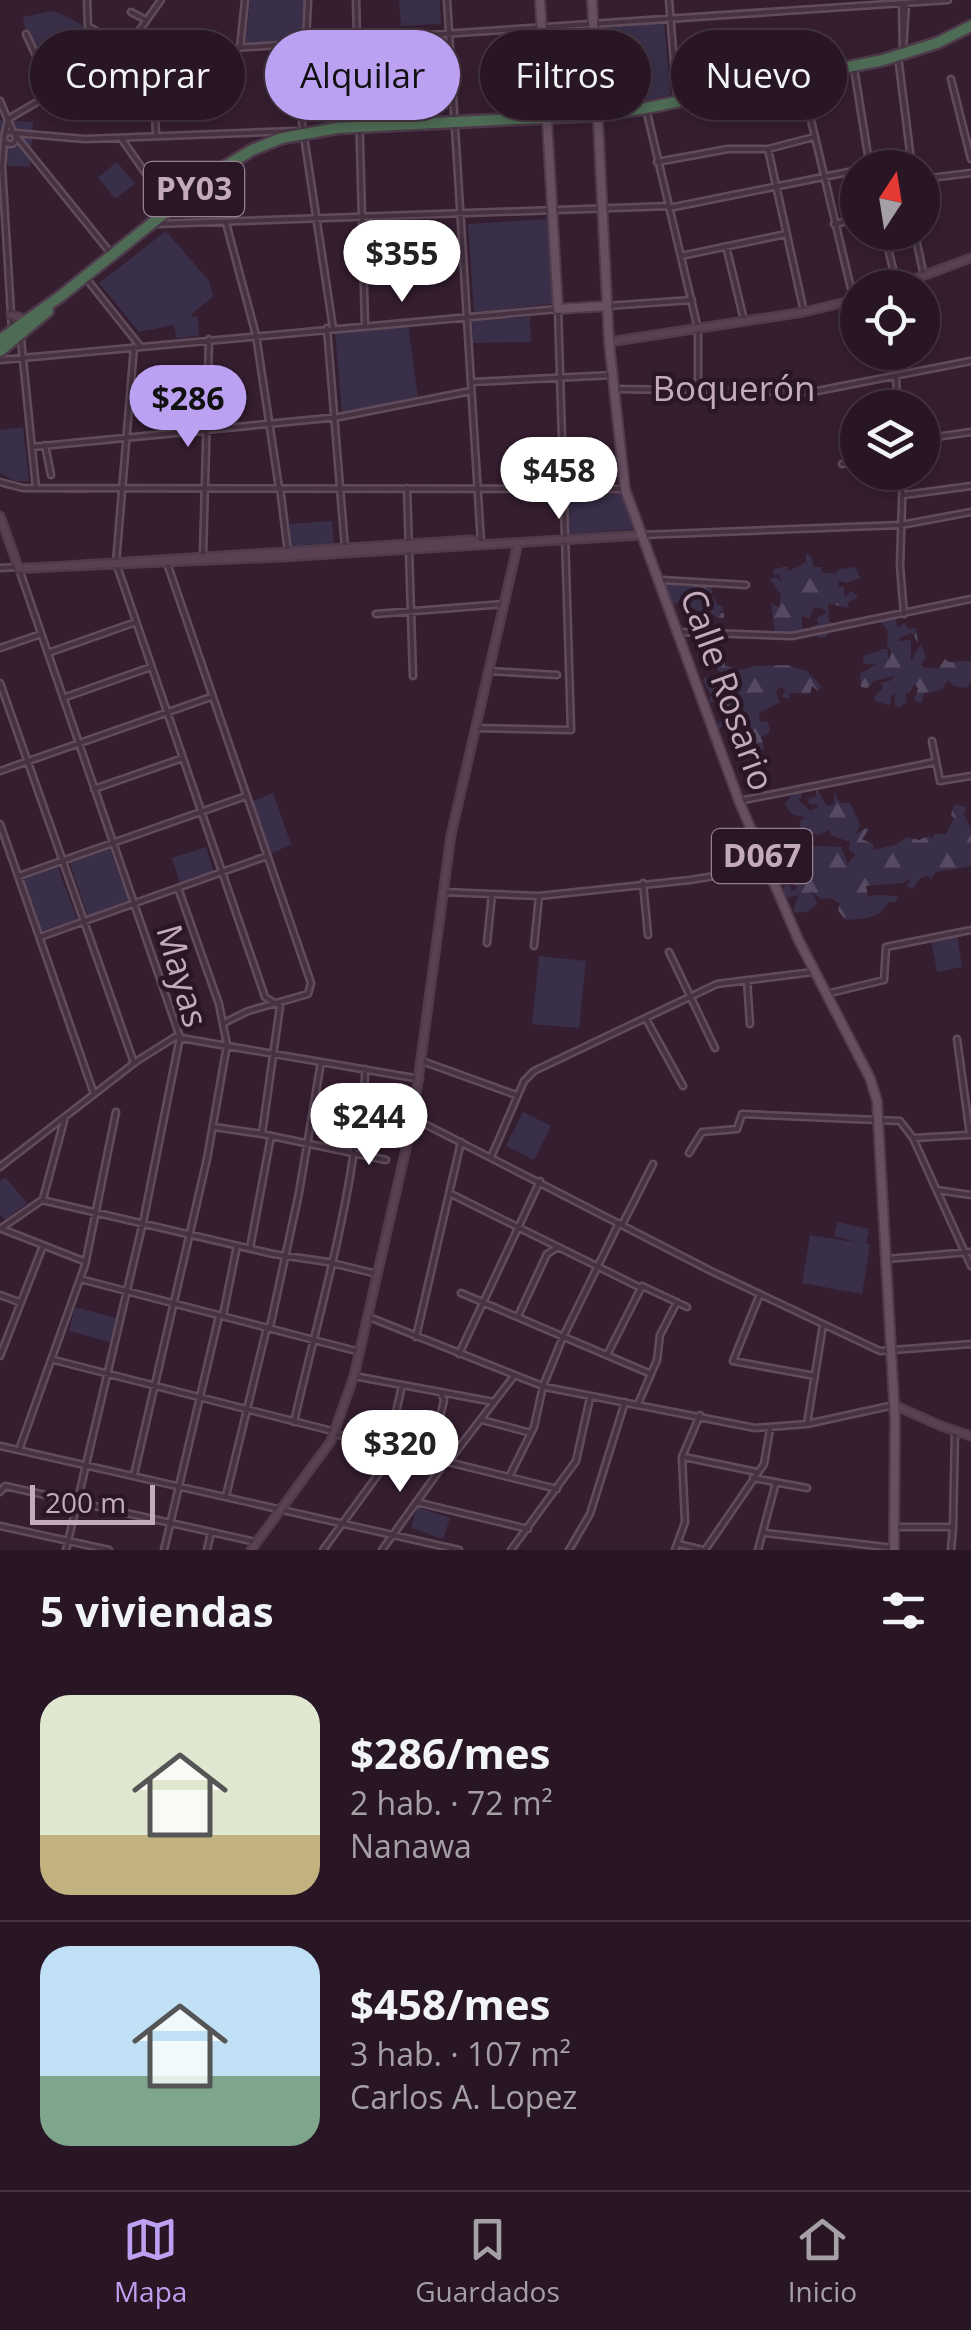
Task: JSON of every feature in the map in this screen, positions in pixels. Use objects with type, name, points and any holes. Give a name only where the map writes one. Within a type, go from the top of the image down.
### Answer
[{"type":"highway","name":"PY03","points":[[847,68],[936,43],[971,26]]},
{"type":"highway","name":"PY03","points":[[11,322],[26,319],[62,295],[216,172],[260,146],[304,132],[359,126],[515,120]]},
{"type":"highway","name":"PY03","points":[[0,338],[11,322],[62,295]]},
{"type":"highway","name":"PY03","points":[[0,350],[11,322]]},
{"type":"main road","points":[[540,0],[540,30]]},
{"type":"main road","name":"D067","points":[[592,0],[594,30]]},
{"type":"main road","points":[[546,120],[558,310],[607,306]]},
{"type":"main road","name":"D067","points":[[597,120],[607,306]]},
{"type":"main road","name":"Calle Rosario","points":[[607,306],[625,489],[766,868],[813,972],[872,1084],[879,1118],[894,1404],[894,1549]]},
{"type":"street","points":[[87,0],[88,26],[95,30]]},
{"type":"street","points":[[139,30],[160,0]]},
{"type":"street","points":[[242,30],[245,0]]},
{"type":"street","points":[[307,30],[308,0]]},
{"type":"street","points":[[356,0],[356,30]]},
{"type":"street","points":[[447,0],[449,30]]},
{"type":"street","points":[[668,0],[671,39]]},
{"type":"street","points":[[460,31],[948,0]]},
{"type":"street","points":[[904,3],[902,52],[910,150]]},
{"type":"street","points":[[131,12],[146,20]]},
{"type":"street","points":[[26,34],[30,43]]},
{"type":"street","points":[[854,66],[866,150]]},
{"type":"street","points":[[951,79],[971,158]]},
{"type":"street","points":[[0,102],[15,134],[112,255]]},
{"type":"street","points":[[30,106],[8,119],[1,153],[11,322],[22,358],[36,488]]},
{"type":"street","points":[[155,120],[156,136]]},
{"type":"street","points":[[304,120],[330,328],[345,550]]},
{"type":"street","points":[[359,120],[365,325]]},
{"type":"street","points":[[454,120],[480,544]]},
{"type":"street","points":[[648,120],[698,329],[698,391]]},
{"type":"street","points":[[810,120],[847,270]]},
{"type":"street","points":[[256,132],[260,146]]},
{"type":"street","points":[[5,133],[59,138],[304,132]]},
{"type":"street","points":[[1,153],[12,144],[15,134]]},
{"type":"street","points":[[657,162],[728,149],[768,149],[814,136]]},
{"type":"street","points":[[120,137],[170,208]]},
{"type":"street","points":[[4,141],[12,144]]},
{"type":"street","points":[[768,149],[804,312]]},
{"type":"street","points":[[940,177],[971,173]]},
{"type":"street","points":[[151,224],[669,207],[840,174]]},
{"type":"street","points":[[226,222],[256,335],[280,488],[285,553]]},
{"type":"street","points":[[834,224],[840,223]]},
{"type":"street","points":[[680,256],[786,234]]},
{"type":"street","points":[[726,246],[744,322]]},
{"type":"street","points":[[940,270],[971,258]]},
{"type":"street","points":[[85,277],[137,347],[116,563],[265,997],[280,1008],[262,1134]]},
{"type":"street","points":[[607,306],[692,300]]},
{"type":"street","points":[[610,342],[840,304]]},
{"type":"street","points":[[0,360],[558,310],[571,730],[476,728]]},
{"type":"street","points":[[203,558],[208,340]]},
{"type":"street","name":"Boquerón","points":[[614,389],[812,392],[971,362]]},
{"type":"street","points":[[471,382],[613,375]]},
{"type":"street","points":[[896,376],[897,390]]},
{"type":"street","points":[[32,447],[336,417],[471,391]]},
{"type":"street","points":[[940,436],[971,432]]},
{"type":"street","points":[[45,446],[51,476]]},
{"type":"street","points":[[0,482],[17,488],[625,489]]},
{"type":"street","points":[[904,495],[971,486]]},
{"type":"street","points":[[407,488],[413,676]]},
{"type":"street","points":[[904,490],[904,614]]},
{"type":"street","points":[[0,568],[901,525],[971,512]]},
{"type":"street","name":"Mayas","points":[[0,516],[180,1037],[143,1224],[66,1550]]},
{"type":"street","points":[[0,1492],[5,1486],[211,1532],[254,1546],[335,1433],[360,1352],[413,1118],[451,834],[518,543]]},
{"type":"street","points":[[166,560],[311,983],[308,994],[248,1011],[224,1024]]},
{"type":"street","points":[[657,580],[746,586]]},
{"type":"street","points":[[675,632],[792,636],[971,599]]},
{"type":"street","points":[[376,614],[504,604]]},
{"type":"street","points":[[48,653],[136,622]]},
{"type":"street","points":[[0,648],[41,634]]},
{"type":"street","points":[[63,698],[151,667]]},
{"type":"street","points":[[489,671],[557,675]]},
{"type":"street","points":[[0,683],[134,1064]]},
{"type":"street","points":[[0,771],[212,697]]},
{"type":"street","points":[[932,741],[940,781],[971,776]]},
{"type":"street","points":[[94,789],[182,758]]},
{"type":"street","points":[[739,801],[935,762]]},
{"type":"street","points":[[18,876],[246,796]]},
{"type":"street","points":[[0,824],[94,1094]]},
{"type":"street","points":[[40,937],[267,856]]},
{"type":"street","points":[[442,892],[539,896],[766,868]]},
{"type":"street","points":[[642,884],[648,935]]},
{"type":"street","points":[[134,1475],[214,1127],[227,1045],[224,1024],[178,888]]},
{"type":"street","points":[[487,943],[492,894]]},
{"type":"street","points":[[534,946],[539,896]]},
{"type":"street","points":[[824,994],[884,980],[886,947],[971,930]]},
{"type":"street","points":[[669,952],[715,1048]]},
{"type":"street","points":[[491,1157],[529,1074],[717,984],[813,972]]},
{"type":"street","points":[[747,980],[750,1024]]},
{"type":"street","points":[[646,1019],[682,1086]]},
{"type":"street","points":[[0,1167],[167,1040],[180,1037],[420,1078]]},
{"type":"street","points":[[913,1138],[970,1135],[957,1040]]},
{"type":"street","points":[[422,1061],[518,1096]]},
{"type":"street","points":[[226,1496],[284,1256],[321,1062]]},
{"type":"street","points":[[294,1422],[354,1154],[366,1086],[365,1069]]},
{"type":"street","points":[[962,1075],[971,1074]]},
{"type":"street","points":[[19,1450],[86,1262],[116,1112]]},
{"type":"street","points":[[688,1153],[702,1132],[737,1129],[742,1114],[900,1120],[913,1138],[971,1266]]},
{"type":"street","points":[[0,1228],[42,1200],[65,1117]]},
{"type":"street","points":[[413,1118],[880,1351],[971,1344]]},
{"type":"street","points":[[214,1127],[386,1160]]},
{"type":"street","points":[[250,1248],[271,1136]]},
{"type":"street","points":[[416,1337],[461,1142]]},
{"type":"street","points":[[509,1477],[531,1433],[543,1386],[563,1337],[653,1164]]},
{"type":"street","points":[[459,1354],[540,1182]]},
{"type":"street","points":[[937,1190],[971,1195]]},
{"type":"street","points":[[450,1194],[687,1307]]},
{"type":"street","points":[[42,1200],[378,1274]]},
{"type":"street","points":[[0,1228],[86,1262]]},
{"type":"street","points":[[542,1239],[547,1254]]},
{"type":"street","points":[[164,1550],[238,1245]]},
{"type":"street","points":[[0,1356],[43,1246]]},
{"type":"street","points":[[518,1316],[547,1254],[558,1246]]},
{"type":"street","points":[[886,1259],[968,1254]]},
{"type":"street","points":[[80,1279],[360,1352]]},
{"type":"street","points":[[607,1355],[641,1288]]},
{"type":"street","points":[[460,1293],[651,1374]]},
{"type":"street","points":[[0,1294],[19,1302]]},
{"type":"street","points":[[760,1294],[734,1361],[815,1376]]},
{"type":"street","points":[[638,1404],[659,1355],[660,1335],[677,1302]]},
{"type":"street","points":[[368,1317],[514,1376],[590,1398],[770,1429],[894,1404],[971,1436]]},
{"type":"street","points":[[807,1424],[824,1325]]},
{"type":"street","points":[[52,1360],[558,1489]]},
{"type":"street","points":[[354,1376],[494,1402]]},
{"type":"street","points":[[382,1550],[514,1376]]},
{"type":"street","points":[[393,1425],[402,1386]]},
{"type":"street","points":[[436,1434],[444,1400],[442,1392]]},
{"type":"street","points":[[444,1400],[450,1394]]},
{"type":"street","points":[[511,1550],[576,1461],[590,1398]]},
{"type":"street","points":[[570,1550],[590,1514],[624,1402]]},
{"type":"street","points":[[700,1415],[682,1457],[685,1518],[676,1547],[704,1550],[768,1452],[770,1429]]},
{"type":"street","points":[[480,1420],[531,1433]]},
{"type":"street","points":[[951,1550],[955,1431]]},
{"type":"street","points":[[0,1446],[460,1550]]},
{"type":"street","points":[[323,1550],[396,1450]]},
{"type":"street","points":[[682,1457],[757,1472]]},
{"type":"street","points":[[753,1478],[807,1488]]},
{"type":"street","points":[[758,1550],[776,1482]]},
{"type":"street","points":[[416,1502],[528,1529]]},
{"type":"street","points":[[0,1526],[109,1550]]},
{"type":"street","points":[[894,1527],[953,1528]]},
{"type":"street","points":[[207,1550],[211,1532]]},
{"type":"street","points":[[765,1532],[894,1549]]},
{"type":"green space","points":[[250,0],[305,0],[304,30],[265,30],[265,43],[245,45]]},
{"type":"green space","points":[[399,0],[440,0],[441,24],[401,26]]},
{"type":"green space","points":[[53,11],[89,30],[30,30],[30,37],[23,17]]},
{"type":"green space","points":[[664,22],[671,95],[651,99],[651,30],[599,28]]},
{"type":"green space","points":[[0,120],[33,122],[30,167],[0,165]]},
{"type":"green space","points":[[117,162],[135,184],[115,199],[98,177]]},
{"type":"green space","points":[[548,219],[552,304],[474,312],[468,224]]},
{"type":"green space","points":[[166,231],[209,281],[213,296],[191,315],[198,317],[199,336],[176,338],[174,325],[139,332],[99,283]]},
{"type":"green space","points":[[530,317],[531,342],[473,343],[472,321]]},
{"type":"green space","points":[[408,324],[418,398],[342,413],[335,333]]},
{"type":"green space","points":[[23,427],[29,481],[15,481],[0,473],[0,430]]},
{"type":"green space","points":[[567,494],[622,494],[633,529],[568,534]]},
{"type":"green space","points":[[332,521],[334,545],[290,547],[289,524]]},
{"type":"green space","points":[[806,553],[814,567],[822,567],[821,572],[835,574],[840,569],[855,567],[860,578],[839,581],[838,587],[844,587],[845,597],[851,591],[858,597],[847,608],[828,603],[829,621],[836,626],[826,637],[813,634],[811,627],[826,613],[825,609],[814,607],[809,619],[802,616],[805,630],[790,640],[775,634],[771,603],[779,607],[781,595],[770,579],[776,577],[782,582],[779,575],[773,574],[774,569],[786,567],[789,571],[806,562]]},
{"type":"green space","points":[[677,576],[682,582],[711,581],[712,593],[707,596],[723,606],[723,611],[717,613],[724,613],[724,618],[693,607],[681,611],[680,602],[672,604],[661,581]]},
{"type":"green space","points":[[896,617],[897,627],[905,623],[908,629],[916,628],[918,643],[912,633],[899,638],[911,640],[911,661],[921,644],[926,657],[921,665],[925,668],[939,668],[945,659],[971,661],[971,682],[967,688],[954,686],[948,680],[941,690],[924,693],[922,702],[917,702],[915,684],[905,693],[907,702],[900,707],[895,706],[895,693],[889,698],[889,705],[874,698],[883,688],[881,683],[894,676],[861,687],[860,674],[877,664],[863,664],[864,656],[887,649],[889,661],[888,631],[881,622]]},
{"type":"green space","points":[[724,650],[725,666],[743,670],[787,665],[807,671],[821,686],[818,691],[812,686],[810,694],[789,693],[790,698],[782,698],[785,689],[778,687],[780,702],[759,713],[760,721],[768,722],[770,732],[761,737],[764,748],[759,753],[754,753],[745,727],[735,727],[749,713],[735,722],[728,720],[718,730],[717,725],[731,710],[722,700],[709,703],[711,695],[703,681],[705,677],[738,679],[721,673],[714,665],[720,662]]},
{"type":"green space","points":[[801,790],[798,800],[810,811],[818,807],[807,799],[815,797],[817,790],[827,806],[834,804],[834,792],[840,803],[850,803],[860,825],[855,835],[869,829],[862,839],[873,844],[873,850],[908,837],[932,839],[935,834],[946,834],[954,818],[954,804],[966,807],[964,815],[971,828],[971,866],[936,872],[931,879],[920,878],[913,889],[906,886],[911,880],[908,879],[903,883],[866,886],[868,897],[899,896],[870,917],[845,920],[838,910],[840,904],[810,891],[818,904],[807,912],[795,913],[799,895],[787,898],[783,890],[786,884],[791,892],[798,887],[794,886],[795,878],[801,873],[783,866],[802,865],[807,859],[805,853],[813,846],[841,847],[848,864],[855,854],[849,850],[850,842],[830,835],[830,830],[819,835],[802,832],[799,822],[805,817],[793,815],[785,805],[793,792]]},
{"type":"green space","points":[[273,793],[291,844],[269,855],[251,802]]},
{"type":"green space","points":[[109,847],[129,902],[88,916],[69,861]]},
{"type":"green space","points":[[206,847],[214,872],[180,883],[172,858]]},
{"type":"green space","points":[[58,867],[77,919],[41,931],[23,879]]},
{"type":"green space","points":[[957,935],[962,967],[937,972],[931,940]]},
{"type":"green space","points":[[539,956],[586,961],[579,1028],[532,1024]]},
{"type":"green space","points":[[523,1112],[551,1126],[534,1160],[506,1146]]},
{"type":"green space","points":[[5,1177],[27,1203],[5,1220],[0,1214],[0,1181]]},
{"type":"green space","points":[[837,1222],[869,1229],[862,1294],[802,1283],[810,1235],[860,1243],[834,1236]]},
{"type":"green space","points":[[75,1307],[116,1318],[110,1342],[69,1331]]},
{"type":"green space","points":[[417,1507],[450,1518],[443,1539],[411,1528]]},
{"type":"waterway","points":[[67,492],[89,492]]}]
